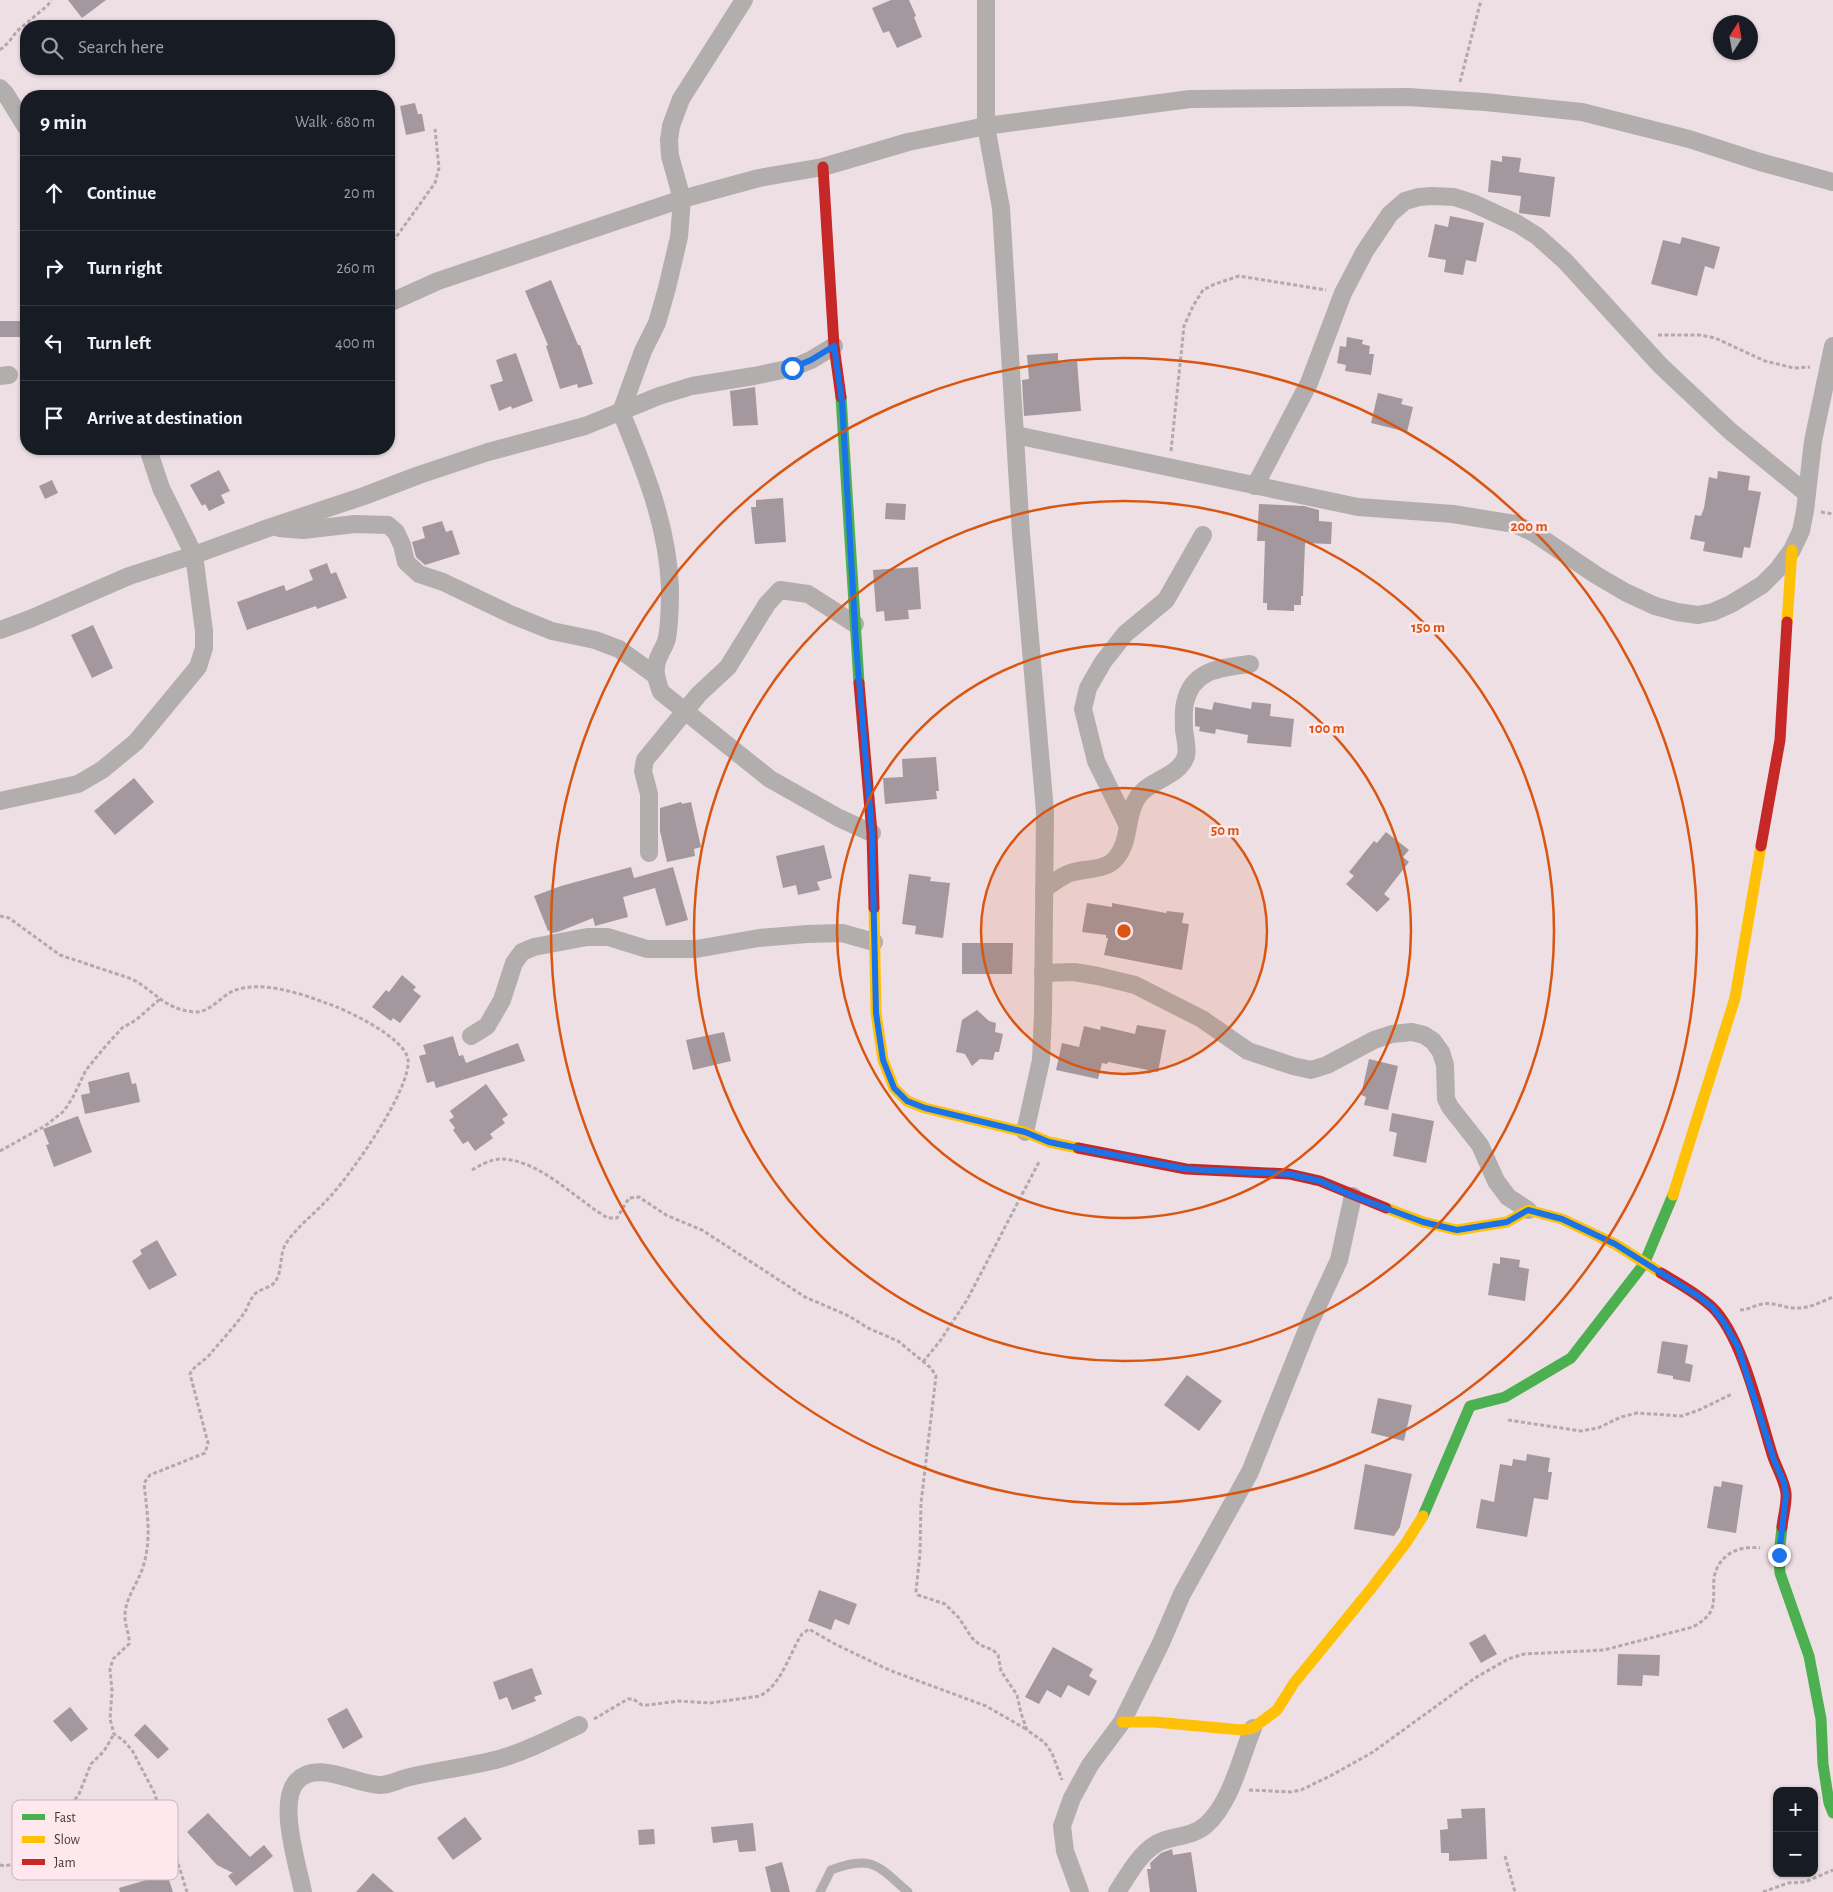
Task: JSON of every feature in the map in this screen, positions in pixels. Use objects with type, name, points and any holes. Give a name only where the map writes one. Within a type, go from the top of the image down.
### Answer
[{"type":"street","points":[[744,0],[682,99],[671,126],[669,140],[670,156],[682,199],[679,237],[668,288],[657,323],[643,351],[621,412],[649,482],[665,542],[670,586],[670,622],[667,642],[656,662],[655,675],[661,692],[770,779],[839,818],[872,833]]},
{"type":"street","points":[[986,0],[986,126],[1001,208],[1021,534],[1045,812],[1043,1013],[1040,1060],[1025,1132]]},
{"type":"street","points":[[0,88],[20,118]]},
{"type":"street","points":[[395,300],[438,281],[682,199],[759,178],[823,167],[908,142],[986,126],[1190,99],[1362,97],[1454,99],[1582,112],[1689,139],[1760,162],[1833,182]]},
{"type":"street","points":[[823,167],[834,346],[842,402],[855,624],[872,833],[876,1013],[883,1060],[894,1088],[907,1101],[925,1108],[1025,1132],[1049,1142],[1186,1169],[1289,1174],[1320,1181],[1353,1196],[1423,1222],[1457,1230],[1507,1222],[1528,1210]]},
{"type":"street","points":[[1256,486],[1309,383],[1343,293],[1364,251],[1390,214],[1405,202],[1419,197],[1432,196],[1454,197],[1473,203],[1518,224],[1537,236],[1565,261],[1667,372],[1730,431],[1806,493]]},
{"type":"street","points":[[0,630],[30,620],[73,599],[129,576],[471,458],[586,426],[658,396],[692,386],[792,368],[811,360],[834,346]]},
{"type":"street","points":[[1016,435],[1358,507],[1453,514],[1515,524],[1534,533],[1596,575],[1625,592],[1655,606],[1698,615],[1713,612],[1731,604],[1762,584],[1778,569],[1792,550],[1801,531],[1805,511],[1813,441],[1831,353]]},
{"type":"street","points":[[0,801],[78,784],[102,770],[136,742],[198,667],[204,648],[204,631],[194,555],[162,488],[150,455]]},
{"type":"street","points":[[271,527],[303,530],[355,524],[388,525],[396,532],[402,544],[406,562],[419,574],[443,582],[510,614],[552,631],[595,640],[619,649],[655,675]]},
{"type":"street","points":[[1127,824],[1096,761],[1083,709],[1088,688],[1103,662],[1125,634],[1166,600],[1203,534]]},
{"type":"street","points":[[1122,1722],[1155,1722],[1242,1730],[1253,1728],[1277,1710],[1294,1683],[1370,1590],[1406,1543],[1424,1515],[1470,1406],[1505,1397],[1571,1358],[1644,1264],[1673,1195],[1735,998],[1780,740],[1792,550]]},
{"type":"street","points":[[649,853],[649,794],[644,771],[645,760],[684,711],[728,667],[767,604],[780,590],[808,594],[855,624]]},
{"type":"street","points":[[1044,890],[1069,874],[1109,865],[1117,858],[1124,842],[1132,808],[1142,792],[1159,779],[1177,770],[1186,756],[1184,704],[1191,684],[1206,674],[1221,668],[1250,664]]},
{"type":"street","points":[[471,1036],[487,1026],[502,1000],[514,963],[522,952],[534,947],[587,937],[608,937],[647,950],[696,949],[759,938],[842,932],[874,942]]},
{"type":"street","points":[[1043,973],[1074,972],[1135,985],[1202,1019],[1248,1052],[1311,1070],[1327,1065],[1374,1040],[1392,1034],[1412,1032],[1424,1035],[1433,1041],[1441,1052],[1445,1065],[1446,1099],[1450,1107],[1480,1145],[1496,1181],[1508,1197],[1528,1210],[1562,1219],[1615,1244],[1644,1264],[1698,1296],[1714,1310],[1723,1321],[1738,1347],[1774,1460],[1784,1483],[1786,1495],[1779,1555],[1780,1573],[1796,1617],[1816,1690],[1821,1719],[1823,1764],[1829,1803],[1833,1813]]},
{"type":"street","points":[[1080,1892],[1065,1851],[1062,1826],[1072,1798],[1090,1765],[1122,1722],[1161,1643],[1182,1594],[1250,1472],[1308,1327],[1339,1260],[1353,1196]]},
{"type":"street","points":[[303,1892],[288,1810],[296,1783],[303,1776],[310,1773],[323,1773],[383,1785],[409,1777],[450,1770],[500,1758],[580,1724]]},
{"type":"street","points":[[1117,1892],[1148,1850],[1156,1844],[1185,1837],[1197,1831],[1214,1816],[1223,1801],[1253,1728]]},
{"type":"lane","points":[[820,1892],[831,1870],[849,1863],[866,1862],[878,1867],[908,1892]]},
{"type":"path","points":[[30,20],[48,5],[51,0]]},
{"type":"path","points":[[1454,99],[1470,49],[1481,0]]},
{"type":"path","points":[[0,50],[20,28]]},
{"type":"path","points":[[395,239],[434,184],[439,168],[435,129]]},
{"type":"path","points":[[1169,466],[1184,326],[1203,290],[1239,276],[1343,293]]},
{"type":"path","points":[[1654,335],[1699,335],[1715,338],[1765,361],[1794,368],[1818,365],[1831,353]]},
{"type":"path","points":[[0,916],[9,918],[60,954],[132,979],[165,1004],[196,1012],[205,1011],[233,991],[248,988],[266,988],[299,994],[328,1003],[392,1038],[402,1048],[408,1059],[405,1079],[379,1128],[342,1182],[285,1244],[277,1278],[273,1284],[255,1294],[244,1313],[211,1354],[192,1369],[190,1374],[208,1448],[205,1453],[150,1475],[144,1483],[149,1542],[143,1569],[126,1606],[124,1616],[130,1636],[129,1644],[113,1659],[110,1669],[112,1691],[110,1718],[114,1734],[132,1750],[156,1800]]},
{"type":"path","points":[[0,1151],[45,1126],[64,1111],[86,1070],[104,1048],[122,1028],[136,1020],[160,1000]]},
{"type":"path","points":[[923,1362],[940,1342],[966,1300],[1049,1142]]},
{"type":"path","points":[[472,1170],[500,1159],[515,1161],[542,1172],[608,1218],[617,1218],[629,1198],[638,1197],[666,1215],[702,1230],[805,1297],[849,1316],[868,1328],[898,1341],[931,1368],[936,1376],[921,1503],[920,1554],[916,1591],[918,1595],[945,1604],[959,1618],[972,1638],[980,1645],[993,1650],[998,1656],[1001,1671],[1017,1695],[1027,1730]]},
{"type":"path","points":[[1714,1310],[1731,1308],[1743,1310],[1764,1304],[1794,1308],[1807,1307],[1833,1296]]},
{"type":"path","points":[[1498,1420],[1581,1431],[1598,1428],[1621,1417],[1637,1413],[1682,1416],[1751,1385]]},
{"type":"path","points":[[1223,1801],[1243,1789],[1291,1792],[1301,1790],[1332,1775],[1372,1752],[1468,1682],[1508,1660],[1524,1654],[1604,1650],[1692,1627],[1703,1621],[1712,1609],[1716,1570],[1722,1558],[1728,1553],[1755,1547],[1769,1550],[1779,1555]]},
{"type":"path","points":[[580,1724],[593,1720],[628,1699],[633,1699],[642,1705],[648,1705],[678,1701],[710,1703],[760,1696],[767,1693],[775,1683],[802,1634],[809,1629],[835,1644],[890,1670],[968,1701],[986,1706],[1027,1730],[1044,1742],[1052,1754],[1072,1798]]},
{"type":"path","points":[[75,1800],[91,1764],[104,1750],[114,1734]]},
{"type":"path","points":[[1505,1856],[1515,1892]]},
{"type":"path","points":[[178,1863],[187,1892]]},
{"type":"path","points":[[0,1864],[5,1866],[12,1864]]},
{"type":"path","points":[[1763,1892],[1788,1883],[1805,1882],[1833,1870]]},
{"type":"building","points":[[68,0],[106,0],[82,18]]},
{"type":"building","points":[[891,0],[909,0],[922,37],[897,48],[889,31],[883,33],[872,8]]},
{"type":"building","points":[[415,103],[418,114],[422,114],[425,131],[406,135],[400,106]]},
{"type":"building","points":[[1502,156],[1521,158],[1519,172],[1555,177],[1550,217],[1519,213],[1521,196],[1488,192],[1491,160],[1502,162]]},
{"type":"building","points":[[1450,216],[1484,223],[1476,262],[1466,260],[1463,275],[1444,272],[1446,260],[1428,257],[1435,224],[1448,227]]},
{"type":"building","points":[[1682,237],[1720,247],[1714,269],[1705,266],[1697,296],[1651,284],[1663,240],[1680,244]]},
{"type":"building","points":[[551,280],[578,345],[580,345],[593,384],[578,388],[577,384],[560,389],[546,346],[548,345],[525,291]]},
{"type":"building","points":[[0,321],[20,321],[20,337],[0,337]]},
{"type":"building","points":[[1347,337],[1363,340],[1362,344],[1370,346],[1369,354],[1374,354],[1371,375],[1345,371],[1346,365],[1337,363],[1340,346],[1346,347]]},
{"type":"building","points":[[516,353],[533,401],[512,409],[511,406],[499,411],[490,385],[503,381],[496,360]]},
{"type":"building","points":[[1058,353],[1058,363],[1077,361],[1081,411],[1024,416],[1022,380],[1029,379],[1027,355]]},
{"type":"building","points":[[755,387],[758,425],[733,426],[730,391]]},
{"type":"building","points":[[1378,393],[1403,399],[1401,404],[1413,407],[1407,432],[1371,423]]},
{"type":"building","points":[[219,470],[230,491],[221,495],[225,503],[209,511],[205,504],[202,506],[190,485]]},
{"type":"building","points":[[1718,471],[1750,476],[1748,490],[1761,492],[1750,548],[1744,547],[1742,558],[1703,551],[1705,542],[1690,539],[1695,515],[1701,516],[1704,508],[1709,477],[1717,479]]},
{"type":"building","points":[[52,480],[58,493],[45,499],[39,486]]},
{"type":"building","points":[[783,498],[786,542],[755,544],[751,507],[756,507],[756,500]]},
{"type":"building","points":[[886,503],[906,504],[905,520],[885,519]]},
{"type":"building","points":[[1259,504],[1304,506],[1319,510],[1319,521],[1332,522],[1331,544],[1305,543],[1303,596],[1301,596],[1301,605],[1294,605],[1294,611],[1267,610],[1267,603],[1263,603],[1265,541],[1257,541]]},
{"type":"building","points":[[442,521],[446,532],[452,530],[460,554],[425,565],[416,557],[412,542],[425,538],[422,527]]},
{"type":"building","points":[[327,563],[331,574],[336,572],[347,598],[317,609],[316,606],[247,630],[237,602],[284,585],[286,591],[313,580],[309,570]]},
{"type":"building","points":[[918,567],[921,609],[908,610],[909,619],[885,621],[884,611],[876,612],[873,570]]},
{"type":"building","points":[[93,625],[113,668],[92,678],[71,635]]},
{"type":"building","points":[[1214,702],[1251,709],[1252,702],[1271,704],[1270,716],[1294,719],[1291,747],[1247,743],[1248,735],[1216,729],[1215,734],[1199,731],[1200,727],[1195,726],[1195,707],[1212,710]]},
{"type":"building","points":[[936,757],[939,791],[936,791],[937,799],[885,804],[883,778],[903,777],[902,759]]},
{"type":"building","points":[[134,778],[154,802],[115,835],[94,811]]},
{"type":"building","points":[[681,802],[682,804],[691,802],[701,847],[694,849],[695,856],[667,862],[660,831],[660,808]]},
{"type":"building","points":[[1386,832],[1409,850],[1403,857],[1409,862],[1384,894],[1390,899],[1377,912],[1346,884],[1354,876],[1349,872],[1374,841],[1377,843]]},
{"type":"building","points":[[824,845],[832,878],[817,882],[820,890],[798,895],[796,885],[783,888],[776,856]]},
{"type":"building","points":[[631,867],[634,878],[673,867],[688,920],[666,926],[655,888],[623,897],[628,917],[595,926],[593,918],[558,932],[552,933],[551,930],[548,931],[534,896],[561,886]]},
{"type":"building","points":[[909,874],[931,877],[930,881],[950,883],[943,938],[915,934],[916,926],[902,924]]},
{"type":"building","points":[[1087,903],[1112,907],[1112,903],[1166,913],[1167,911],[1184,913],[1182,923],[1189,924],[1182,970],[1104,955],[1108,938],[1106,938],[1106,935],[1082,932]]},
{"type":"building","points":[[962,943],[1013,943],[1012,974],[962,974]]},
{"type":"building","points":[[402,975],[416,987],[413,990],[421,996],[400,1023],[393,1018],[391,1021],[372,1007],[386,990],[389,992]]},
{"type":"building","points":[[977,1010],[989,1021],[996,1023],[995,1032],[1003,1034],[999,1052],[995,1052],[993,1060],[980,1059],[972,1066],[965,1054],[956,1052],[962,1020]]},
{"type":"building","points":[[1137,1025],[1166,1030],[1158,1072],[1108,1062],[1107,1064],[1102,1063],[1098,1079],[1056,1070],[1062,1043],[1079,1047],[1084,1026],[1100,1030],[1101,1026],[1135,1034]]},
{"type":"building","points":[[724,1032],[731,1061],[693,1070],[686,1040]]},
{"type":"building","points":[[453,1036],[459,1056],[463,1055],[466,1063],[518,1043],[525,1061],[436,1088],[434,1081],[427,1083],[419,1056],[426,1054],[423,1045]]},
{"type":"building","points":[[1369,1059],[1398,1066],[1388,1110],[1364,1105],[1366,1097],[1361,1095]]},
{"type":"building","points":[[129,1072],[132,1084],[136,1083],[140,1102],[85,1114],[81,1095],[90,1093],[88,1082]]},
{"type":"building","points":[[486,1084],[508,1115],[502,1119],[505,1123],[490,1134],[493,1138],[475,1151],[468,1141],[463,1144],[453,1130],[455,1128],[449,1120],[454,1117],[450,1111]]},
{"type":"building","points":[[1392,1113],[1434,1121],[1426,1163],[1393,1156],[1397,1133],[1389,1131]]},
{"type":"building","points":[[78,1116],[92,1152],[54,1167],[46,1145],[49,1144],[43,1129]]},
{"type":"building","points":[[157,1240],[177,1275],[149,1290],[132,1261],[142,1254],[140,1250]]},
{"type":"building","points":[[1500,1257],[1520,1260],[1519,1267],[1529,1269],[1525,1301],[1488,1295],[1493,1263],[1500,1264]]},
{"type":"building","points":[[1662,1341],[1688,1345],[1685,1363],[1693,1365],[1690,1382],[1673,1379],[1673,1376],[1657,1373]]},
{"type":"building","points":[[1187,1375],[1222,1401],[1199,1431],[1164,1405]]},
{"type":"building","points":[[1378,1398],[1412,1405],[1404,1441],[1371,1433]]},
{"type":"building","points":[[1527,1454],[1550,1458],[1548,1472],[1552,1472],[1548,1500],[1534,1498],[1527,1537],[1476,1528],[1481,1499],[1494,1502],[1500,1464],[1512,1466],[1513,1459],[1526,1461]]},
{"type":"building","points":[[1365,1464],[1412,1474],[1400,1527],[1394,1536],[1354,1529]]},
{"type":"building","points":[[1722,1481],[1743,1485],[1736,1533],[1707,1528],[1714,1486],[1721,1487]]},
{"type":"building","points":[[819,1590],[857,1604],[849,1625],[835,1619],[831,1630],[808,1621]]},
{"type":"building","points":[[1485,1634],[1497,1654],[1481,1663],[1469,1643]]},
{"type":"building","points":[[1053,1647],[1093,1669],[1089,1676],[1097,1681],[1089,1696],[1068,1685],[1061,1698],[1047,1690],[1039,1704],[1025,1697]]},
{"type":"building","points":[[1618,1654],[1660,1655],[1659,1676],[1643,1675],[1642,1686],[1617,1685]]},
{"type":"building","points":[[532,1668],[542,1694],[534,1697],[536,1701],[512,1710],[507,1697],[499,1700],[493,1682]]},
{"type":"building","points":[[70,1707],[88,1729],[71,1742],[53,1721]]},
{"type":"building","points":[[347,1708],[363,1737],[343,1749],[327,1719]]},
{"type":"building","points":[[145,1724],[169,1749],[158,1759],[134,1735]]},
{"type":"building","points":[[1485,1808],[1487,1859],[1449,1861],[1449,1853],[1441,1853],[1440,1830],[1448,1829],[1447,1819],[1462,1818],[1461,1809]]},
{"type":"building","points":[[208,1813],[250,1857],[264,1845],[273,1856],[236,1886],[228,1876],[233,1872],[217,1865],[187,1832]]},
{"type":"building","points":[[465,1817],[482,1839],[453,1860],[437,1838]]},
{"type":"building","points":[[753,1823],[756,1851],[739,1852],[737,1840],[713,1843],[711,1827]]},
{"type":"building","points":[[654,1829],[655,1844],[639,1845],[638,1830]]},
{"type":"building","points":[[1172,1849],[1173,1855],[1191,1852],[1197,1892],[1150,1892],[1147,1869],[1151,1869],[1150,1863],[1161,1853]]},
{"type":"building","points":[[782,1862],[790,1892],[771,1892],[765,1867]]},
{"type":"building","points":[[373,1873],[394,1892],[356,1892]]},
{"type":"building","points":[[146,1880],[169,1880],[173,1892],[120,1892],[119,1888]]},
{"type":"traffic: fast","points":[[841,397],[859,683]]},
{"type":"traffic: fast","points":[[1423,1516],[1470,1406],[1505,1397],[1571,1358],[1644,1264],[1673,1195]]},
{"type":"traffic: fast","points":[[1782,1527],[1779,1555],[1780,1573],[1809,1656],[1821,1719],[1823,1764],[1829,1803],[1833,1813]]},
{"type":"traffic: slow","points":[[1787,622],[1792,550]]},
{"type":"traffic: slow","points":[[1673,1195],[1735,998],[1761,846]]},
{"type":"traffic: slow","points":[[874,908],[876,1013],[883,1060],[894,1088],[907,1101],[925,1108],[1025,1132],[1049,1142],[1078,1148]]},
{"type":"traffic: slow","points":[[1386,1208],[1423,1222],[1457,1230],[1507,1222],[1528,1210],[1562,1219],[1615,1244],[1661,1273]]},
{"type":"traffic: slow","points":[[1122,1722],[1155,1722],[1242,1730],[1253,1728],[1277,1710],[1294,1683],[1370,1590],[1406,1543],[1423,1516]]},
{"type":"traffic: jam","points":[[823,167],[834,346],[841,397]]},
{"type":"traffic: jam","points":[[1761,846],[1780,740],[1787,622]]},
{"type":"traffic: jam","points":[[859,683],[872,833],[874,908]]},
{"type":"traffic: jam","points":[[1078,1148],[1186,1169],[1289,1174],[1320,1181],[1386,1208]]},
{"type":"traffic: jam","points":[[1661,1273],[1694,1293],[1712,1307],[1723,1320],[1732,1336],[1741,1355],[1772,1454],[1785,1488],[1786,1501],[1782,1527]]},
{"type":"route","points":[[792,368],[811,360],[834,346],[842,402],[856,644],[872,833],[876,1013],[883,1060],[894,1088],[907,1101],[925,1108],[1025,1132],[1049,1142],[1186,1169],[1289,1174],[1320,1181],[1353,1196],[1423,1222],[1457,1230],[1507,1222],[1528,1210],[1562,1219],[1615,1244],[1660,1274],[1698,1296],[1712,1307],[1723,1321],[1738,1347],[1774,1460],[1784,1483],[1786,1495],[1779,1555]]}]
